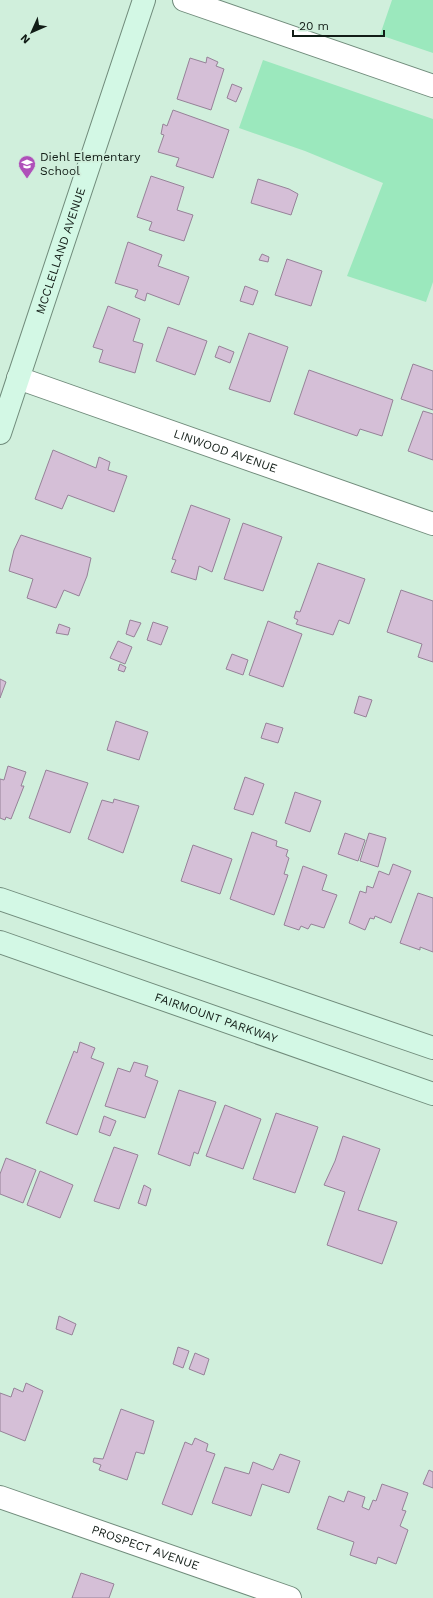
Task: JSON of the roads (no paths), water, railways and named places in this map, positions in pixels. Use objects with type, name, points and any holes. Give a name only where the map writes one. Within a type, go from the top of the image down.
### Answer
[{"type":"street","name":"MCCLELLAND AVENUE","points":[[0,433],[144,0]]},
{"type":"street","points":[[184,0],[433,86]]},
{"type":"street","name":"LINWOOD AVENUE","points":[[18,378],[433,524]]},
{"type":"street","points":[[0,899],[433,1048]]},
{"type":"street","name":"FAIRMOUNT PARKWAY","points":[[0,942],[433,1094]]},
{"type":"street","name":"PROSPECT AVENUE","points":[[0,1497],[290,1598]]},
{"type":"place","name":"Diehl Elementary School","points":[[27,179]]}]
